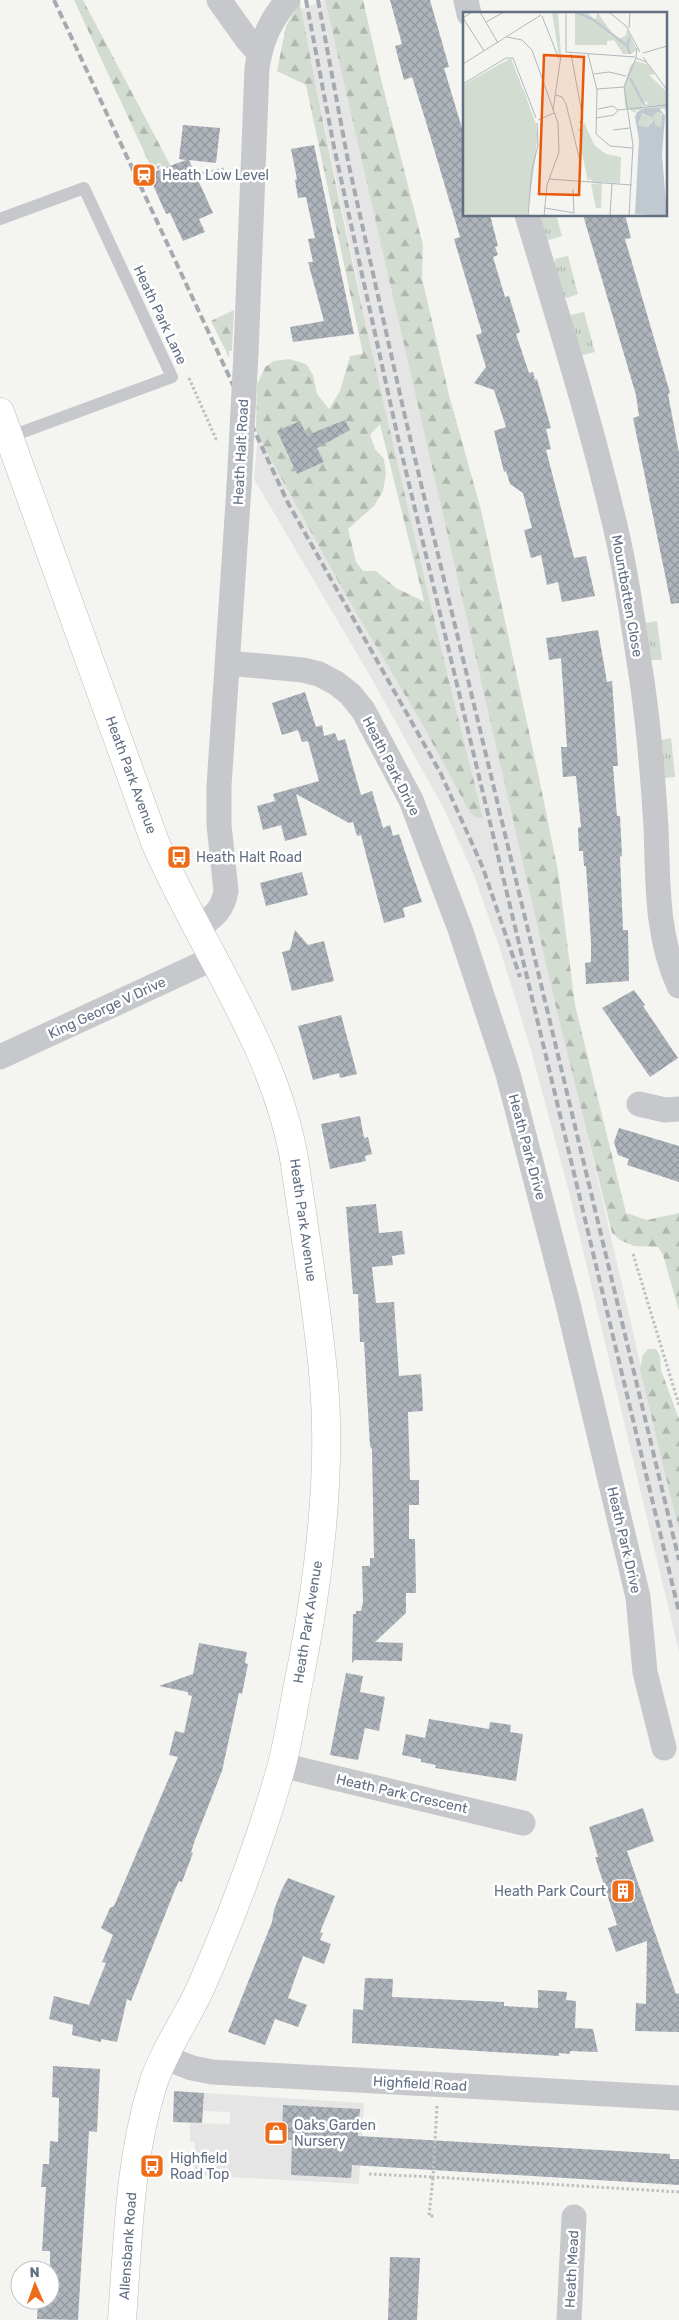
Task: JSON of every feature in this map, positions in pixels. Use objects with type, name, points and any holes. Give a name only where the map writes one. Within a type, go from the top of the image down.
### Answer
[{"type":"street","points":[[219,0],[259,53]]},
{"type":"street","name":"Heath Halt Road","points":[[196,928],[218,913],[224,901],[226,891],[219,825],[219,786],[239,487],[256,88],[259,53],[272,21],[288,0]]},
{"type":"street","name":"Mountbatten Close","points":[[527,216],[591,433],[624,568],[645,702],[656,824],[660,919],[666,955],[679,986]]},
{"type":"street","name":"Heath Park Avenue","points":[[4,425],[155,842],[174,886],[244,1014],[274,1087],[288,1129],[295,1164],[324,1383],[324,1483],[320,1543],[306,1647],[282,1765],[232,1912],[194,2002],[164,2057]]},
{"type":"street","name":"Heath Park Drive","points":[[228,663],[303,670],[319,674],[336,683],[350,694],[363,710],[411,800],[463,938],[508,1074],[568,1304],[638,1598],[646,1672],[664,1748]]},
{"type":"street","name":"King George V Drive","points":[[0,1057],[214,958]]},
{"type":"street","points":[[639,1104],[665,1110],[679,1109]]},
{"type":"street","name":"Heath Park Crescent","points":[[282,1765],[523,1823]]},
{"type":"street","name":"Highfield Road","points":[[164,2057],[192,2068],[212,2072],[679,2098]]},
{"type":"street","name":"Allensbank Road","points":[[122,2320],[129,2217],[136,2156],[146,2107],[164,2057]]},
{"type":"street","name":"Heath Mead","points":[[569,2320],[574,2218]]},
{"type":"lane","name":"Heath Park Lane","points":[[0,219],[84,188],[172,377],[4,425]]},
{"type":"path","points":[[152,169],[159,166],[165,182],[224,169]]},
{"type":"path","points":[[168,368],[177,364],[183,365],[216,439]]},
{"type":"path","points":[[634,1254],[679,1405]]},
{"type":"path","points":[[434,2216],[429,2216],[437,2101]]},
{"type":"path","points":[[369,2174],[679,2192]]},
{"type":"shaded area","points":[[325,0],[679,1531],[679,1652],[569,1192],[531,1050],[500,949],[473,873],[445,811],[369,674],[254,479],[258,436],[348,599],[421,722],[469,811],[483,818],[388,427],[301,9]]},
{"type":"shaded area","name":"Oaks Garden Nursery","points":[[204,2093],[364,2103],[359,2184],[194,2175],[195,2142],[190,2142],[190,2123],[230,2124],[230,2112],[203,2111]]},
{"type":"green space","points":[[74,0],[83,0],[176,176],[167,178],[160,163],[151,167]]},
{"type":"green space","points":[[325,0],[363,0],[423,245],[422,278],[449,395],[481,510],[539,778],[558,871],[575,1005],[626,1213],[647,1220],[679,1213],[679,1311],[663,1255],[658,1247],[634,1246],[620,1240],[612,1233],[556,1007]]},
{"type":"green space","points":[[300,3],[363,309],[433,615],[483,818],[476,818],[469,811],[421,722],[348,599],[258,436],[256,428],[257,385],[265,367],[274,361],[289,359],[306,364],[313,375],[317,394],[329,409],[340,391],[350,356],[363,354],[306,85],[277,71],[286,26]],"holes":[[[380,424],[424,601],[396,588],[376,571],[363,571],[356,562],[348,529],[374,506],[383,491],[386,473],[384,459],[375,449],[370,435]]]},
{"type":"green space","points":[[539,216],[556,216],[562,236],[549,240],[546,238]]},
{"type":"green space","points":[[568,256],[578,294],[567,298],[562,296],[554,264],[555,259]]},
{"type":"green space","points":[[234,310],[232,351],[229,351],[229,357],[211,321]]},
{"type":"green space","points":[[584,312],[595,352],[583,355],[580,352],[570,318],[571,315]]},
{"type":"green space","points":[[657,621],[662,660],[648,660],[646,623]]},
{"type":"green space","points":[[671,738],[675,777],[665,778],[661,776],[661,740]]},
{"type":"green space","points":[[648,1349],[656,1349],[660,1356],[661,1370],[679,1419],[679,1531],[640,1369],[643,1355]]},
{"type":"building","points":[[390,0],[430,0],[449,67],[444,68],[463,132],[463,216],[490,216],[498,246],[495,247],[498,255],[493,257],[505,297],[509,296],[520,332],[516,334],[529,373],[533,372],[535,380],[537,379],[551,428],[546,429],[551,449],[546,450],[574,558],[586,556],[595,596],[562,602],[558,582],[547,585],[541,555],[531,558],[524,530],[532,528],[523,493],[510,484],[506,471],[504,472],[494,431],[506,427],[494,390],[474,383],[486,367],[476,335],[482,333],[454,239],[460,237],[426,122],[412,77],[404,80],[395,46],[402,44]]},
{"type":"building","points":[[183,125],[220,128],[216,163],[189,160],[213,213],[199,219],[205,232],[183,241],[170,213],[166,214],[148,174],[186,160],[179,159]]},
{"type":"building","points":[[314,145],[354,334],[293,342],[290,327],[324,321],[308,262],[313,262],[308,239],[315,238],[306,197],[298,198],[295,180],[297,179],[291,149]]},
{"type":"building","points":[[583,216],[625,216],[631,238],[625,239],[670,393],[668,394],[679,453],[679,603],[671,604],[633,418],[639,416],[636,395]]},
{"type":"building","points":[[345,420],[350,430],[317,448],[324,462],[297,474],[277,431],[300,421],[307,435]]},
{"type":"building","points":[[598,630],[607,682],[612,681],[618,766],[613,766],[617,816],[620,816],[623,930],[628,930],[629,981],[586,984],[585,963],[591,962],[591,942],[586,866],[584,866],[583,851],[579,851],[578,828],[581,827],[576,776],[563,777],[561,747],[567,747],[561,658],[549,660],[546,638]]},
{"type":"building","points":[[305,692],[316,727],[322,725],[324,736],[335,733],[338,741],[345,739],[361,795],[372,791],[383,828],[390,825],[393,836],[399,834],[422,902],[403,908],[405,917],[384,923],[361,835],[357,836],[353,822],[349,823],[296,794],[307,835],[285,841],[281,825],[263,830],[257,806],[275,801],[273,794],[319,781],[308,741],[302,742],[298,730],[282,735],[272,703]]},
{"type":"building","points":[[302,872],[308,895],[266,906],[260,883]]},
{"type":"building","points":[[295,930],[308,945],[324,941],[334,981],[292,991],[282,952],[290,950]]},
{"type":"building","points":[[634,990],[678,1058],[650,1077],[602,1008]]},
{"type":"building","points":[[341,1015],[357,1074],[340,1078],[339,1073],[313,1080],[298,1026]]},
{"type":"building","points":[[360,1116],[364,1138],[368,1137],[372,1154],[365,1156],[366,1161],[330,1169],[321,1124]]},
{"type":"building","points":[[619,1128],[679,1146],[679,1182],[627,1165],[629,1159],[618,1155],[614,1142]]},
{"type":"building","points":[[376,1204],[379,1233],[402,1231],[405,1254],[392,1256],[393,1265],[372,1267],[376,1303],[394,1302],[399,1376],[421,1374],[423,1411],[408,1412],[410,1480],[419,1480],[419,1505],[409,1505],[409,1539],[415,1539],[416,1593],[406,1593],[406,1613],[375,1642],[403,1643],[402,1661],[355,1660],[352,1663],[353,1614],[356,1614],[356,1611],[361,1611],[363,1602],[362,1566],[370,1566],[370,1558],[374,1558],[372,1449],[370,1446],[364,1342],[360,1342],[358,1294],[353,1294],[346,1207]]},
{"type":"building","points":[[199,1643],[247,1652],[245,1663],[248,1664],[242,1694],[239,1693],[222,1771],[195,1840],[191,1852],[193,1853],[182,1882],[179,1881],[174,1892],[131,2001],[127,1999],[117,2042],[101,2039],[101,2042],[72,2035],[73,2025],[49,2019],[54,1996],[89,2005],[106,1963],[102,1962],[113,1935],[101,1928],[110,1908],[114,1906],[178,1757],[169,1755],[175,1731],[184,1733],[192,1696],[188,1695],[188,1692],[159,1686],[193,1674]]},
{"type":"building","points":[[346,1673],[363,1676],[360,1692],[385,1697],[379,1731],[365,1728],[358,1760],[330,1755]]},
{"type":"building","points":[[429,1719],[489,1729],[490,1722],[511,1725],[510,1732],[523,1734],[516,1781],[435,1768],[436,1765],[421,1762],[421,1759],[402,1755],[406,1734],[425,1738]]},
{"type":"building","name":"Heath Park Court","points":[[643,1808],[654,1841],[627,1851],[676,1994],[679,1993],[679,2032],[635,2031],[636,2003],[646,2004],[647,1941],[616,1952],[608,1928],[617,1925],[595,1857],[598,1857],[589,1827]]},
{"type":"building","points":[[288,1878],[335,1896],[320,1932],[323,1933],[320,1940],[331,1944],[324,1964],[303,1956],[288,1998],[307,2005],[298,2027],[275,2019],[265,2045],[228,2032],[272,1922],[274,1910],[282,1889]]},
{"type":"building","points":[[365,1978],[393,1979],[392,1997],[504,2002],[504,2006],[538,2008],[538,1990],[567,1992],[566,2000],[576,2001],[575,2028],[593,2029],[598,2052],[570,2051],[570,2054],[559,2053],[559,2056],[352,2043],[353,2009],[363,2010]]},
{"type":"building","points":[[53,2066],[100,2069],[97,2132],[89,2131],[78,2320],[37,2319],[37,2310],[60,2310],[60,2260],[50,2260],[50,2251],[42,2251],[46,2187],[41,2187],[43,2164],[49,2164],[50,2141],[58,2142],[59,2098],[52,2097]]},
{"type":"building","points":[[174,2091],[204,2093],[202,2123],[173,2122]]},
{"type":"building","points":[[283,2105],[360,2109],[358,2136],[670,2154],[670,2159],[679,2159],[679,2185],[352,2165],[351,2178],[291,2175],[292,2140],[282,2139]]},
{"type":"building","points":[[390,2257],[420,2258],[417,2320],[388,2320]]},
{"type":"railway","points":[[54,0],[288,503],[441,774],[483,868],[520,977]]},
{"type":"railway","points":[[306,0],[334,147],[398,438],[679,1612]]},
{"type":"railway","points":[[318,0],[349,166],[406,421],[679,1560]]},
{"type":"place","name":"Heath Low Level","points":[[144,175]]},
{"type":"place","name":"Heath Halt Road","points":[[179,857]]},
{"type":"place","name":"Heath Park Court","points":[[623,1891]]},
{"type":"place","name":"Oaks Garden Nursery","points":[[276,2133]]},
{"type":"place","name":"Highfield Road Top","points":[[152,2166]]}]
